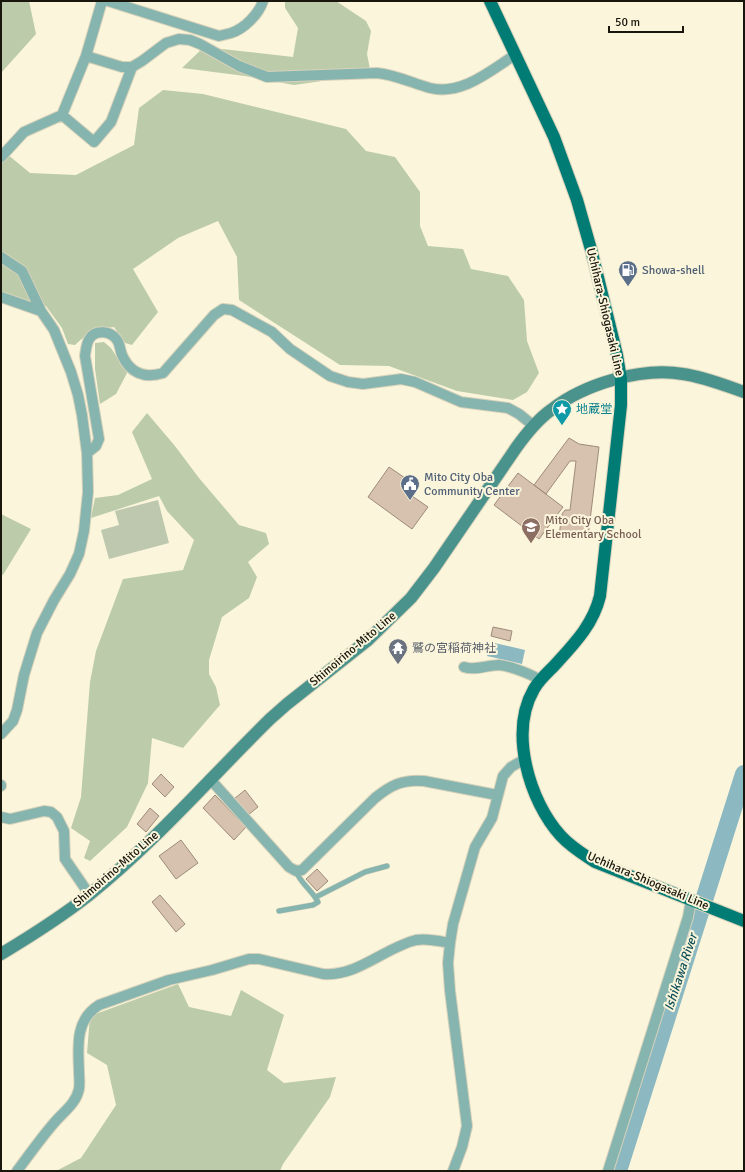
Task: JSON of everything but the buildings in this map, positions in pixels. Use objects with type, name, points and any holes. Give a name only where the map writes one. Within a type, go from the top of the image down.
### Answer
[{"type":"main road","name":"Uchihara-Shiogasaki Line","points":[[490,1],[554,137],[577,200],[617,355],[621,379],[621,405],[603,574],[597,609],[580,637],[540,680],[528,702],[524,715],[522,737],[525,759],[533,790],[545,814],[561,836],[595,862],[744,921]]},
{"type":"main road","name":"Shimoirino-Mito Line","points":[[1,954],[31,936],[89,894],[152,838],[287,704],[368,640],[411,598],[434,568],[516,448],[534,426],[550,410],[568,398],[587,389],[621,379],[654,373],[683,374],[744,392]]},
{"type":"street","points":[[1,157],[24,132],[62,115],[86,56],[102,1]]},
{"type":"street","points":[[108,1],[219,36],[232,33],[242,28],[262,6],[263,1]]},
{"type":"street","points":[[86,56],[122,67],[132,67],[166,43],[179,39],[190,40],[239,66],[267,77],[377,73],[391,75],[432,88],[444,90],[471,83],[515,55]]},
{"type":"street","points":[[62,115],[94,142],[111,122],[132,67]]},
{"type":"street","points":[[1,257],[22,271],[41,311],[54,330],[71,372],[78,395],[87,453],[88,492],[80,554],[37,633],[24,675],[17,710],[13,721],[1,734]]},
{"type":"street","points":[[1,297],[41,311]]},
{"type":"street","points":[[87,453],[96,446],[99,439],[85,356],[86,345],[90,337],[100,332],[106,332],[112,335],[117,340],[128,366],[135,372],[154,376],[163,373],[214,315],[223,309],[232,310],[272,332],[290,348],[330,376],[348,382],[363,384],[402,379],[415,382],[461,402],[508,408],[519,414],[534,426]]},
{"type":"street","points":[[464,667],[469,668],[500,665],[531,674],[540,680]]},
{"type":"street","points":[[453,1171],[462,1147],[467,1126],[450,991],[448,963],[450,943],[475,847],[492,818],[503,776],[511,767],[525,759]]},
{"type":"street","points":[[210,779],[289,867],[296,871],[302,870],[375,798],[388,788],[398,783],[415,780],[424,781],[497,795]]},
{"type":"street","points":[[1,817],[10,819],[51,812],[57,817],[64,831],[65,859],[89,894]]},
{"type":"street","points":[[608,1171],[686,925],[698,903]]},
{"type":"street","points":[[17,1171],[54,1122],[72,1104],[76,1097],[79,1088],[78,1054],[81,1026],[91,1010],[99,1005],[156,984],[249,959],[259,958],[323,974],[333,975],[352,970],[397,946],[416,940],[426,939],[450,943]]},
{"type":"lane","points":[[316,897],[365,872],[387,866]]},
{"type":"lane","points":[[279,911],[313,905],[318,902],[316,897],[298,877],[296,871]]},
{"type":"green space","points":[[1,1],[29,1],[36,34],[1,73]]},
{"type":"green space","points":[[285,1],[336,1],[366,21],[371,31],[367,54],[371,74],[294,85],[245,76],[182,68],[204,47],[293,57],[298,28],[285,8]]},
{"type":"green space","points":[[163,90],[203,94],[346,129],[366,151],[395,157],[420,192],[420,226],[428,246],[463,249],[471,269],[508,276],[524,300],[527,341],[539,373],[527,392],[513,400],[457,391],[389,366],[340,365],[239,300],[237,257],[218,221],[178,238],[133,269],[158,312],[132,345],[125,343],[114,327],[93,332],[84,337],[75,345],[68,344],[62,328],[46,306],[1,292],[1,149],[30,173],[76,175],[134,145],[139,108]]},
{"type":"green space","points":[[104,342],[111,348],[127,373],[116,394],[100,404],[95,369],[95,343]]},
{"type":"green space","points":[[147,413],[239,525],[266,533],[269,544],[248,562],[257,577],[249,598],[222,617],[209,660],[209,674],[216,687],[220,705],[183,748],[152,738],[148,783],[127,827],[90,861],[84,858],[90,841],[71,828],[81,797],[90,682],[96,651],[123,579],[183,570],[194,540],[167,511],[159,496],[91,518],[95,498],[118,495],[152,479],[132,432]]},
{"type":"green space","points":[[158,500],[169,543],[109,559],[101,530],[119,525],[115,511]]},
{"type":"green space","points":[[1,514],[31,529],[3,575],[1,574]]},
{"type":"green space","points":[[178,984],[189,1007],[231,1016],[241,990],[284,1015],[267,1070],[284,1083],[336,1077],[330,1097],[283,1164],[280,1171],[56,1171],[81,1158],[116,1105],[107,1065],[87,1053],[90,1016]]},
{"type":"water","points":[[490,642],[525,650],[522,664],[487,656]]},
{"type":"waterway","name":"Ishikawa River","points":[[618,1171],[744,774]]},
{"type":"place","name":"Showa-shell","points":[[628,287]]},
{"type":"place","name":"地蔵堂","points":[[562,426]]},
{"type":"place","name":"Mito City Oba Community Center","points":[[410,501]]},
{"type":"place","name":"Mito City Oba Elementary School","points":[[531,544]]},
{"type":"place","name":"鷲の宮稲荷神社","points":[[398,665]]}]
